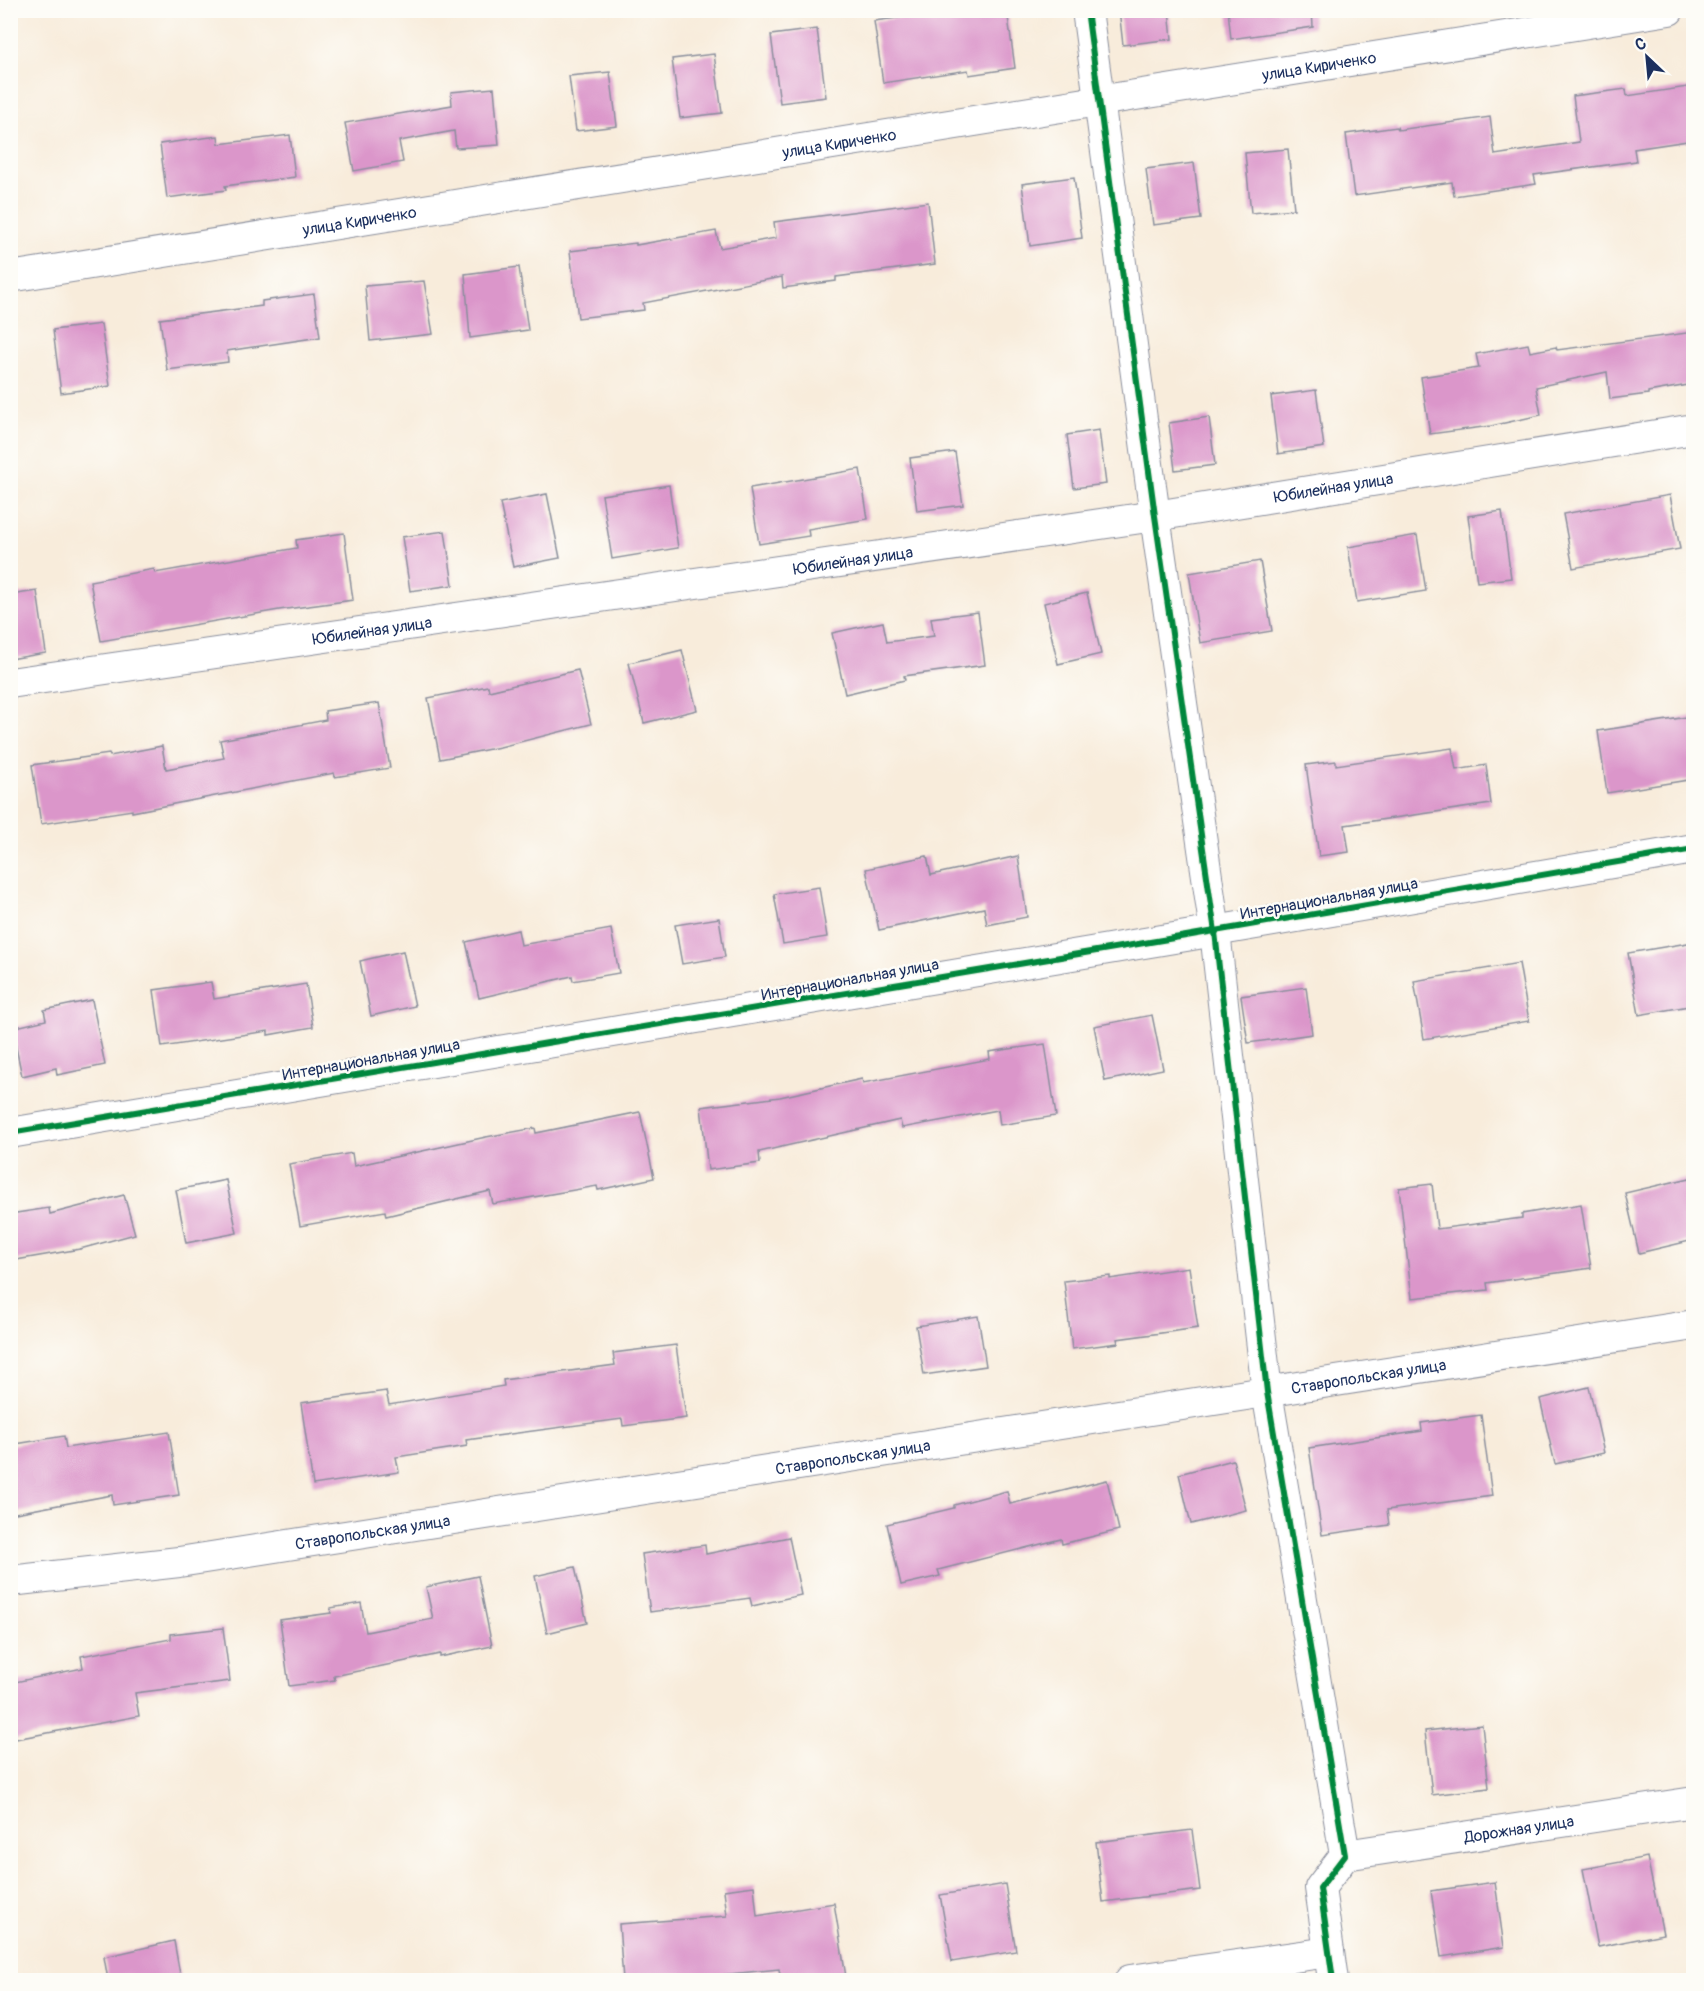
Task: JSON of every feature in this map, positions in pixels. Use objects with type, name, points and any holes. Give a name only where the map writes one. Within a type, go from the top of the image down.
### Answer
[{"type":"street","points":[[1087,10],[1155,516],[1215,932],[1267,1392],[1345,1855],[1320,1888],[1331,1966],[1130,1980]]},
{"type":"street","name":"улица Кириченко","points":[[10,277],[1098,100],[1669,10]]},
{"type":"street","name":"Юбилейная улица","points":[[10,683],[1155,516],[1694,429]]},
{"type":"street","name":"Интернациональная улица","points":[[10,1133],[1215,932],[1694,849]]},
{"type":"street","name":"Ставропольская улица","points":[[10,1581],[178,1562],[1694,1325]]},
{"type":"street","name":"Дорожная улица","points":[[1345,1855],[1694,1802]]},
{"type":"building","points":[[969,10],[1007,10],[1015,68],[969,75],[968,70],[883,83],[874,21]]},
{"type":"building","points":[[1119,10],[1169,10],[1172,39],[1123,45]]},
{"type":"building","points":[[1228,10],[1312,10],[1313,27],[1231,39]]},
{"type":"building","points":[[817,29],[826,97],[780,103],[771,35]]},
{"type":"building","points":[[714,54],[722,113],[680,118],[672,59]]},
{"type":"building","points":[[610,72],[617,126],[576,131],[569,76]]},
{"type":"building","points":[[1694,86],[1694,140],[1634,149],[1636,161],[1534,175],[1536,184],[1454,196],[1452,182],[1354,196],[1346,134],[1397,127],[1398,130],[1490,117],[1495,155],[1579,142],[1573,96],[1626,89],[1627,96]]},
{"type":"building","points":[[494,88],[499,145],[456,148],[454,131],[399,141],[403,162],[354,171],[345,123],[452,105],[451,92]]},
{"type":"building","points":[[290,135],[295,177],[225,186],[226,190],[167,198],[160,144],[218,136],[219,144]]},
{"type":"building","points":[[1288,149],[1294,209],[1251,213],[1245,153]]},
{"type":"building","points":[[1194,163],[1201,219],[1153,225],[1146,169]]},
{"type":"building","points":[[1074,177],[1082,238],[1030,246],[1022,184]]},
{"type":"building","points":[[928,202],[935,264],[836,277],[836,281],[783,288],[782,277],[643,303],[644,310],[578,318],[570,251],[636,243],[636,245],[716,231],[720,248],[776,238],[774,222]]},
{"type":"building","points":[[519,267],[528,330],[470,338],[465,274]]},
{"type":"building","points":[[424,281],[433,334],[370,341],[365,286]]},
{"type":"building","points":[[314,294],[320,337],[227,351],[228,362],[167,370],[160,319],[262,306],[262,301]]},
{"type":"building","points":[[101,324],[110,386],[61,393],[53,330]]},
{"type":"building","points":[[1694,332],[1694,384],[1610,399],[1607,372],[1536,387],[1541,415],[1491,426],[1430,434],[1421,377],[1479,368],[1476,354],[1528,344],[1530,352],[1556,347],[1557,350]]},
{"type":"building","points":[[1316,390],[1324,447],[1278,454],[1271,396]]},
{"type":"building","points":[[1209,417],[1215,465],[1175,470],[1169,423]]},
{"type":"building","points":[[1099,430],[1106,484],[1074,488],[1067,435]]},
{"type":"building","points":[[955,452],[963,505],[917,511],[910,458]]},
{"type":"building","points":[[860,469],[868,519],[808,529],[809,536],[759,544],[750,488]]},
{"type":"building","points":[[669,485],[678,548],[612,559],[602,495]]},
{"type":"building","points":[[547,494],[560,558],[513,567],[500,503]]},
{"type":"building","points":[[1670,495],[1680,549],[1573,568],[1563,514]]},
{"type":"building","points":[[1502,511],[1511,578],[1477,582],[1468,516]]},
{"type":"building","points":[[445,531],[453,585],[410,591],[402,537]]},
{"type":"building","points":[[344,533],[353,600],[279,610],[101,641],[90,581],[154,569],[155,573],[297,548],[296,540]]},
{"type":"building","points":[[1417,535],[1426,591],[1357,602],[1348,547]]},
{"type":"building","points":[[1260,561],[1272,631],[1200,643],[1189,573]]},
{"type":"building","points":[[37,591],[46,653],[10,659],[10,595]]},
{"type":"building","points":[[1087,593],[1101,654],[1058,664],[1044,603]]},
{"type":"building","points":[[978,612],[985,665],[904,676],[905,680],[845,694],[832,633],[883,622],[887,642],[934,636],[931,618]]},
{"type":"building","points":[[682,650],[697,710],[644,723],[629,663]]},
{"type":"building","points":[[578,670],[591,724],[500,747],[440,759],[428,698],[488,686],[489,691]]},
{"type":"building","points":[[379,703],[390,768],[335,777],[334,773],[132,812],[132,810],[41,824],[32,765],[109,754],[110,756],[162,746],[166,769],[224,758],[220,740],[326,720],[325,711]]},
{"type":"building","points":[[1694,716],[1694,779],[1607,793],[1598,731]]},
{"type":"building","points":[[1452,748],[1456,770],[1486,765],[1491,804],[1345,825],[1349,852],[1319,856],[1306,765],[1336,761],[1336,765]]},
{"type":"building","points":[[927,856],[931,875],[1018,856],[1027,917],[987,925],[984,908],[879,930],[866,869]]},
{"type":"building","points":[[819,887],[827,937],[783,944],[774,894]]},
{"type":"building","points":[[719,918],[725,957],[682,964],[675,925]]},
{"type":"building","points":[[611,929],[619,973],[573,981],[572,976],[479,998],[466,942],[518,930],[521,945]]},
{"type":"building","points":[[1694,942],[1694,1005],[1639,1015],[1628,953]]},
{"type":"building","points":[[403,951],[415,1006],[371,1016],[360,961]]},
{"type":"building","points":[[1519,963],[1529,1021],[1424,1039],[1414,981]]},
{"type":"building","points":[[211,982],[214,999],[306,984],[313,1027],[268,1035],[268,1031],[162,1047],[154,990]]},
{"type":"building","points":[[1306,987],[1312,1034],[1248,1043],[1241,996]]},
{"type":"building","points":[[92,1000],[105,1065],[57,1075],[56,1068],[22,1076],[12,1028],[46,1020],[44,1010]]},
{"type":"building","points":[[1152,1015],[1163,1069],[1105,1081],[1094,1026]]},
{"type":"building","points":[[1045,1044],[1056,1116],[1000,1125],[998,1110],[902,1128],[900,1120],[759,1152],[760,1163],[708,1170],[701,1107],[780,1097],[862,1079],[863,1083],[990,1059],[989,1052]]},
{"type":"building","points":[[640,1112],[654,1178],[598,1190],[597,1186],[493,1204],[490,1191],[386,1216],[385,1211],[300,1226],[289,1164],[352,1153],[354,1166],[486,1137],[535,1128],[536,1133]]},
{"type":"building","points":[[1690,1178],[1694,1192],[1694,1240],[1639,1253],[1625,1193]]},
{"type":"building","points":[[226,1180],[237,1233],[186,1243],[176,1190]]},
{"type":"building","points":[[1432,1184],[1437,1229],[1522,1218],[1522,1214],[1581,1204],[1591,1268],[1487,1283],[1488,1290],[1412,1298],[1399,1188]]},
{"type":"building","points":[[124,1195],[135,1234],[80,1249],[10,1261],[10,1214],[49,1208],[50,1214]]},
{"type":"building","points":[[1189,1267],[1198,1328],[1117,1339],[1118,1343],[1072,1349],[1064,1281],[1110,1276],[1110,1279]]},
{"type":"building","points":[[978,1316],[986,1366],[924,1375],[916,1326]]},
{"type":"building","points":[[676,1345],[686,1418],[623,1426],[622,1419],[466,1440],[467,1446],[396,1457],[399,1472],[313,1485],[301,1403],[386,1391],[389,1405],[504,1386],[503,1380],[615,1365],[613,1353]]},
{"type":"building","points":[[1589,1387],[1604,1453],[1555,1464],[1540,1399]]},
{"type":"building","points":[[1481,1415],[1492,1496],[1387,1510],[1389,1525],[1322,1535],[1309,1448],[1422,1431],[1421,1423]]},
{"type":"building","points":[[169,1432],[179,1495],[113,1505],[112,1495],[10,1514],[10,1445],[64,1436],[66,1448]]},
{"type":"building","points":[[1233,1460],[1246,1510],[1191,1524],[1179,1474]]},
{"type":"building","points":[[1107,1480],[1119,1530],[1062,1544],[1061,1539],[938,1570],[940,1576],[901,1585],[887,1524],[954,1508],[954,1505],[1007,1491],[1010,1504]]},
{"type":"building","points":[[789,1537],[801,1595],[752,1606],[750,1598],[650,1612],[642,1554],[705,1545],[706,1554]]},
{"type":"building","points":[[575,1567],[587,1623],[547,1633],[535,1576]]},
{"type":"building","points":[[478,1576],[492,1646],[440,1657],[440,1654],[334,1676],[335,1680],[289,1686],[280,1620],[331,1613],[330,1608],[361,1603],[366,1632],[433,1619],[426,1587]]},
{"type":"building","points":[[223,1628],[230,1681],[135,1693],[139,1716],[10,1740],[10,1683],[83,1668],[81,1656],[171,1639],[171,1634]]},
{"type":"building","points":[[1482,1725],[1489,1788],[1432,1795],[1425,1731]]},
{"type":"building","points":[[1192,1830],[1200,1890],[1103,1902],[1096,1842]]},
{"type":"building","points":[[1647,1857],[1663,1934],[1598,1947],[1583,1869]]},
{"type":"building","points":[[1495,1882],[1504,1947],[1441,1957],[1431,1891]]},
{"type":"building","points":[[1005,1884],[1016,1951],[952,1962],[940,1895]]},
{"type":"building","points":[[754,1886],[757,1916],[834,1903],[846,1977],[827,1980],[781,1980],[779,1969],[692,1978],[692,1980],[623,1980],[619,1924],[727,1916],[724,1890]]},
{"type":"building","points":[[174,1941],[181,1980],[108,1980],[104,1957]]},
{"type":"cycle path","points":[[1087,10],[1155,516],[1215,932],[1267,1392],[1345,1855],[1320,1888],[1333,1980]]},
{"type":"cycle path","points":[[10,1133],[1694,849]]}]
